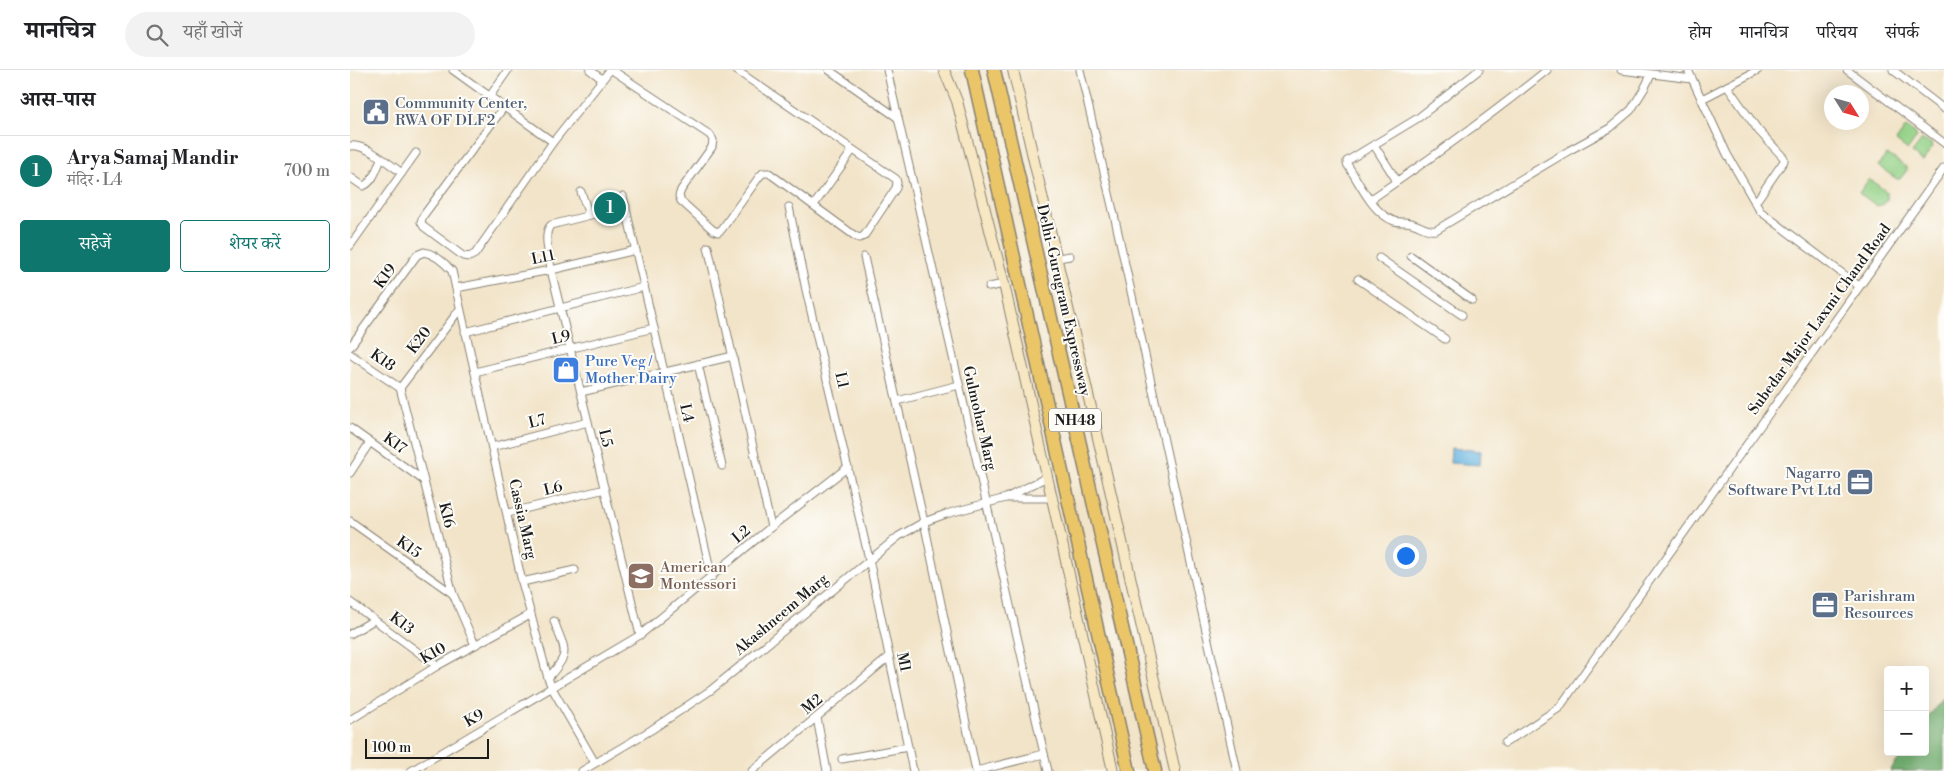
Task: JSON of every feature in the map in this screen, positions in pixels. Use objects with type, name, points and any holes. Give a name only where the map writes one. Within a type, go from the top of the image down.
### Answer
[{"type":"highway","points":[[962,70],[978,96]]},
{"type":"highway","name":"NH48","points":[[972,70],[1129,771]]},
{"type":"highway","name":"Delhi-Gurugram Expressway","points":[[994,70],[1155,771]]},
{"type":"main road","points":[[944,70],[957,101],[1004,284],[1113,771]]},
{"type":"main road","points":[[1014,70],[1175,771]]},
{"type":"street","points":[[453,70],[553,142]]},
{"type":"street","points":[[490,96],[508,70]]},
{"type":"street","points":[[590,70],[602,79]]},
{"type":"street","points":[[504,106],[423,216],[421,222],[424,227],[455,250],[469,257],[475,254],[553,142],[611,70],[710,135],[713,140],[712,146],[681,190],[679,196],[681,201],[713,230],[718,232],[722,229],[758,177],[763,173],[769,173],[855,236],[859,238],[864,236],[896,188],[898,183],[896,179],[852,151],[736,70]]},
{"type":"street","points":[[829,70],[898,118]]},
{"type":"street","name":"Gulmohar Marg","points":[[887,70],[1048,771]]},
{"type":"street","points":[[1080,70],[1121,243],[1237,771]]},
{"type":"street","points":[[1479,70],[1418,118],[1349,159],[1347,164],[1370,200],[1378,210],[1395,222],[1412,223],[1430,231],[1436,230],[1610,128],[1630,110],[1652,75]]},
{"type":"street","points":[[1370,200],[1510,100],[1547,70]]},
{"type":"street","points":[[1621,70],[1692,79]]},
{"type":"street","points":[[1688,70],[1727,154],[1760,210],[1859,286]]},
{"type":"street","points":[[1702,99],[1758,70]]},
{"type":"street","points":[[1847,70],[1944,143]]},
{"type":"street","points":[[1893,70],[1944,108]]},
{"type":"street","points":[[1727,86],[1758,130],[1784,158],[1784,161],[1755,203]]},
{"type":"street","points":[[1374,145],[1397,181]]},
{"type":"street","points":[[350,146],[359,146],[402,173]]},
{"type":"street","points":[[814,205],[852,151]]},
{"type":"street","points":[[350,246],[416,153]]},
{"type":"street","points":[[350,177],[363,186],[367,185],[381,159]]},
{"type":"street","name":"Subedar Major Laxmi Chand Road","points":[[1505,743],[1559,708],[1944,168]]},
{"type":"street","points":[[581,192],[589,215]]},
{"type":"street","name":"L4","points":[[624,196],[712,577]]},
{"type":"street","name":"L5","points":[[626,206],[551,225],[545,234],[560,308],[640,635]]},
{"type":"street","name":"L1","points":[[789,207],[806,290],[869,559]]},
{"type":"street","points":[[708,247],[771,527]]},
{"type":"street","name":"L11","points":[[456,288],[551,270],[636,250]]},
{"type":"street","name":"K19","points":[[350,347],[418,255],[424,252],[431,253],[445,263],[452,271]]},
{"type":"street","points":[[1058,258],[1070,256]]},
{"type":"street","points":[[1411,256],[1472,300]]},
{"type":"street","points":[[864,257],[924,522],[976,771],[1044,754]]},
{"type":"street","points":[[1379,258],[1462,315]]},
{"type":"street","name":"Cassia Marg","points":[[452,271],[522,582],[548,678],[595,763]]},
{"type":"street","points":[[1358,279],[1445,339]]},
{"type":"street","points":[[989,287],[1004,284]]},
{"type":"street","points":[[465,332],[644,287]]},
{"type":"street","name":"K20","points":[[400,388],[460,309]]},
{"type":"street","name":"L9","points":[[475,372],[654,328]]},
{"type":"street","name":"K18","points":[[350,354],[400,388]]},
{"type":"street","points":[[581,392],[733,356]]},
{"type":"street","points":[[698,364],[722,466]]},
{"type":"street","points":[[897,401],[959,385]]},
{"type":"street","name":"K16","points":[[400,388],[453,594],[475,645]]},
{"type":"street","name":"L7","points":[[492,447],[588,422]]},
{"type":"street","name":"K17","points":[[350,428],[423,480]]},
{"type":"street","points":[[350,473],[370,442]]},
{"type":"street","name":"L2","points":[[552,688],[640,635],[848,466]]},
{"type":"street","name":"Akashneem Marg","points":[[582,771],[651,730],[711,690],[899,536],[924,522],[946,514],[1006,498],[1047,477]]},
{"type":"street","name":"L6","points":[[508,513],[604,489]]},
{"type":"street","name":"Akashneem Marg","points":[[1006,498],[1052,498]]},
{"type":"street","name":"K15","points":[[350,522],[453,594]]},
{"type":"street","name":"M1","points":[[869,559],[913,771]]},
{"type":"street","points":[[522,582],[575,570]]},
{"type":"street","name":"K13","points":[[350,602],[437,666]]},
{"type":"street","name":"K10","points":[[350,720],[437,666],[531,614]]},
{"type":"street","points":[[350,634],[374,620]]},
{"type":"street","points":[[548,678],[564,657],[564,651],[554,621]]},
{"type":"street","name":"M2","points":[[752,771],[889,657]]},
{"type":"street","name":"K9","points":[[411,771],[552,688]]},
{"type":"street","points":[[817,718],[827,771]]},
{"type":"street","points":[[842,759],[908,747]]},
{"type":"green space","points":[[1906,127],[1915,133],[1917,137],[1908,150],[1896,141]]},
{"type":"green space","points":[[1922,140],[1932,144],[1932,148],[1923,161],[1912,153]]},
{"type":"green space","points":[[1887,154],[1906,167],[1907,170],[1900,179],[1897,179],[1878,166]]},
{"type":"green space","points":[[1869,179],[1887,192],[1887,199],[1884,204],[1877,206],[1859,193]]},
{"type":"green space","points":[[1944,696],[1944,771],[1890,771],[1901,756],[1929,756],[1929,717]]},
{"type":"water","points":[[1451,448],[1481,451],[1480,465],[1450,463]]},
{"type":"place","name":"Community Center, RWA OF DLF2","points":[[376,112]]},
{"type":"place","name":"Arya Samaj Mandir","points":[[610,208]]},
{"type":"place","name":"Pure Veg / Mother Dairy","points":[[566,370]]},
{"type":"place","name":"Nagarro Software Pvt Ltd","points":[[1860,482]]},
{"type":"place","name":"American Montessori","points":[[641,576]]},
{"type":"place","name":"Parishram Resources","points":[[1825,605]]}]
